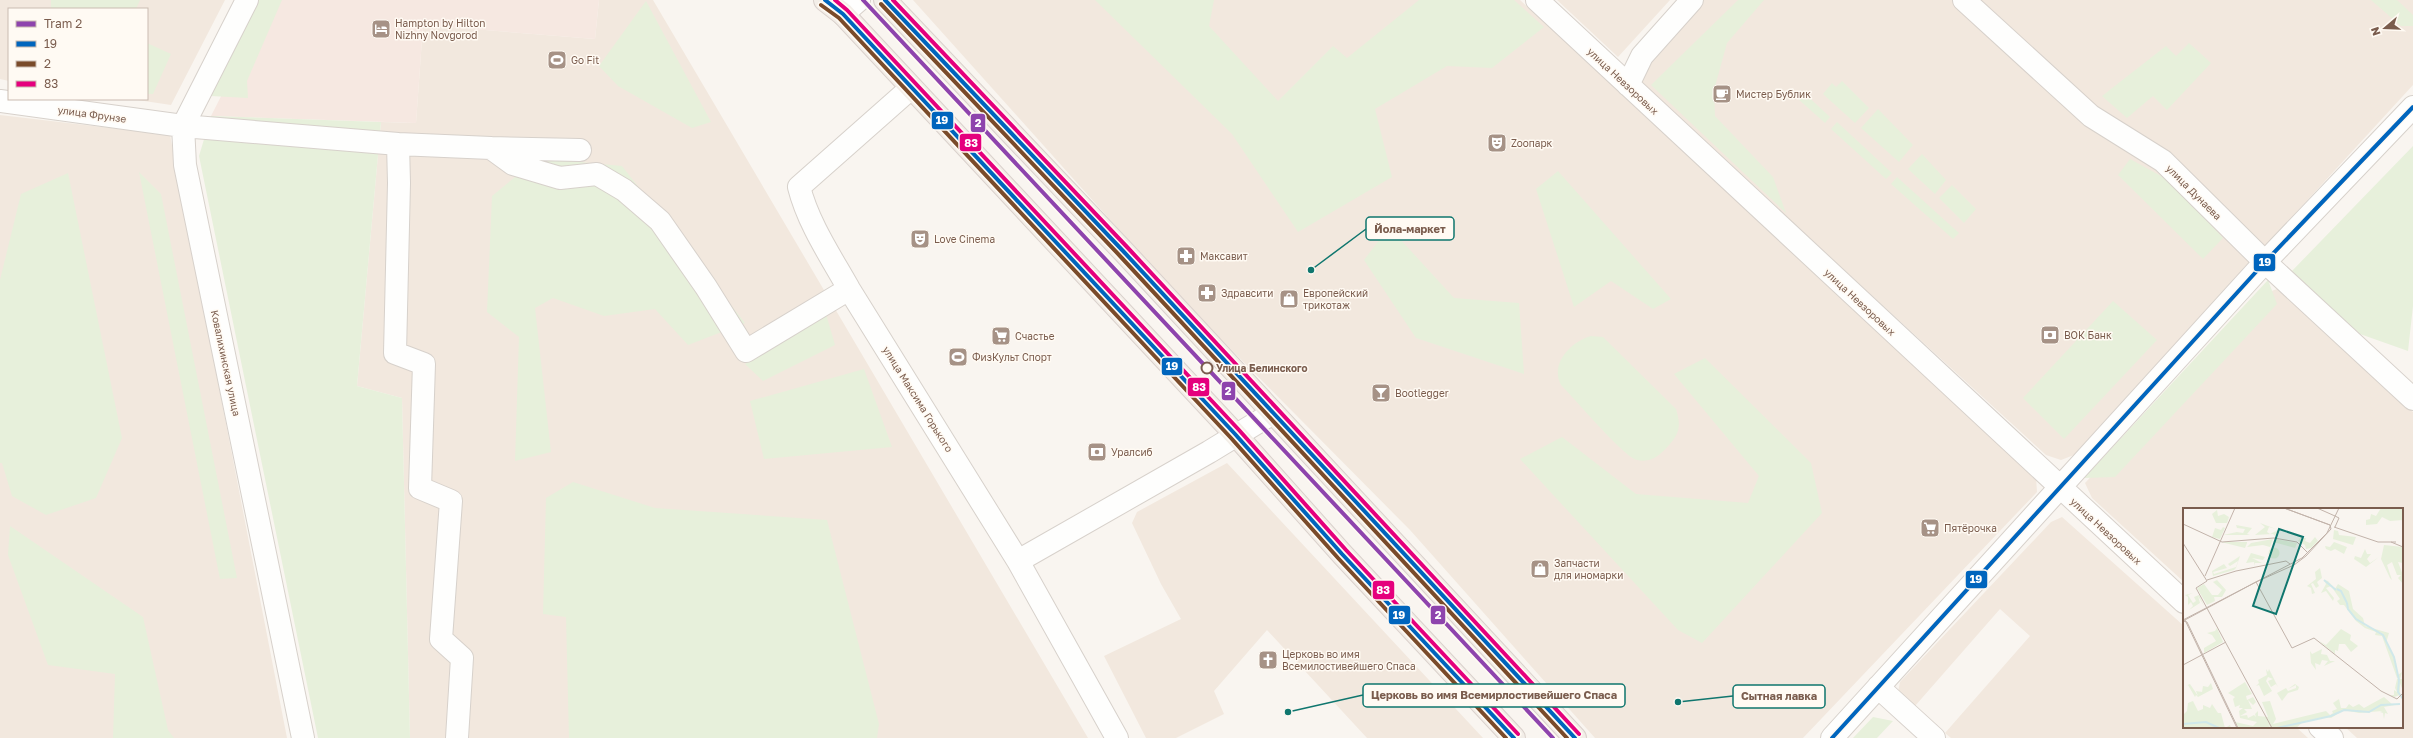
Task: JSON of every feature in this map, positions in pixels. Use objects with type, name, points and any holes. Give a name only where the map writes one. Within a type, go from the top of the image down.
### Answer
[{"type":"main road","points":[[825,0],[843,14],[1236,434],[1342,554],[1514,738]]},
{"type":"main road","points":[[885,0],[1273,413],[1575,738]]},
{"type":"street","name":"Ковалихинская улица","points":[[246,0],[183,126],[185,165],[303,738]]},
{"type":"street","points":[[843,14],[859,0]]},
{"type":"street","name":"улица Невзоровых","points":[[1537,0],[2183,601]]},
{"type":"street","points":[[1628,85],[1642,56],[1692,0]]},
{"type":"street","name":"улица Дунаева","points":[[1964,0],[2091,116],[2163,161],[2265,262],[2413,398]]},
{"type":"street","name":"улица Максима Горького","points":[[911,88],[799,187],[802,197],[824,245],[849,289],[1018,561],[1117,738]]},
{"type":"street","name":"улица Фрунзе","points":[[0,101],[183,126],[398,144],[580,150]]},
{"type":"street","points":[[1832,738],[2265,262],[2413,107]]},
{"type":"street","points":[[398,144],[399,183],[395,353],[424,364],[420,488],[451,501],[441,639],[462,658],[457,738]]},
{"type":"street","points":[[491,148],[513,164],[560,178],[596,174],[624,190],[660,221],[706,287],[746,351],[849,289]]},
{"type":"street","points":[[1018,561],[1210,452],[1236,434],[1273,413]]},
{"type":"street","points":[[1878,687],[1934,738]]},
{"type":"street","points":[[2321,728],[2332,738]]},
{"type":"shaded area","points":[[0,0],[225,0],[171,105],[138,100],[148,100],[148,8],[8,8],[8,81],[0,79]]},
{"type":"shaded area","points":[[270,0],[599,0],[595,39],[423,25],[416,123],[211,116]]},
{"type":"shaded area","points":[[599,0],[653,0],[1088,738],[410,738],[402,398],[357,386],[381,122],[416,123],[423,25],[595,39]]},
{"type":"shaded area","points":[[913,0],[1520,0],[2029,465],[2036,477],[2037,492],[1803,738],[1595,738],[1410,530],[1182,300]]},
{"type":"shaded area","points":[[1557,0],[1670,0],[1618,57]]},
{"type":"shaded area","points":[[1701,0],[2413,0],[2413,85],[2074,455],[2061,460],[2046,455],[1643,86],[1643,74],[1652,52]]},
{"type":"shaded area","points":[[0,115],[170,135],[287,738],[0,738]]},
{"type":"shaded area","points":[[2280,288],[2413,412],[2413,738],[2357,738],[2346,728],[2403,728],[2403,508],[2183,508],[2183,581],[2092,498],[2085,483],[2266,293]]},
{"type":"shaded area","points":[[1227,463],[1483,738],[1367,738],[1267,630],[1214,691],[1224,714],[1176,738],[1146,738],[1104,656],[1181,619],[1161,584],[1132,523],[1137,512]]},
{"type":"shaded area","points":[[2062,517],[2183,625],[2183,728],[2297,728],[2308,738],[1951,738],[1945,733],[2030,636],[2000,609],[1915,706],[1898,692],[1900,682],[2051,522]]},
{"type":"green space","points":[[51,0],[140,0],[136,8],[51,8]]},
{"type":"green space","points":[[254,0],[282,0],[247,81],[248,98],[211,96],[209,82]]},
{"type":"green space","points":[[1095,0],[1214,0],[1209,26],[1278,101],[1333,46],[1347,58],[1419,0],[1514,0],[1544,27],[1492,68],[1447,66],[1375,109],[1392,177],[1298,232],[1232,134]]},
{"type":"green space","points":[[1738,0],[1764,0],[1727,43],[1714,90],[1715,116],[1773,177],[1786,213],[1651,85]]},
{"type":"green space","points":[[2371,0],[2397,0],[2413,15],[2413,26],[2401,26]]},
{"type":"green space","points":[[646,1],[711,122],[692,128],[618,86],[599,66]]},
{"type":"green space","points":[[148,43],[171,54],[153,94],[148,94]]},
{"type":"green space","points":[[2189,43],[2211,63],[2167,110],[2153,96],[2127,118],[2102,96],[2166,46],[2176,56]]},
{"type":"green space","points":[[1842,81],[1869,108],[1855,123],[1823,94],[1832,83],[1836,87]]},
{"type":"green space","points":[[1802,91],[1830,117],[1825,123],[1797,98]]},
{"type":"green space","points":[[1878,109],[1913,145],[1899,162],[1861,128]]},
{"type":"green space","points":[[211,116],[381,122],[357,386],[402,398],[410,738],[318,738],[199,156]]},
{"type":"green space","points":[[1837,122],[1892,173],[1886,179],[1831,129]]},
{"type":"green space","points":[[2413,146],[2413,306],[2408,351],[2360,334],[2291,272]]},
{"type":"green space","points":[[1922,154],[1946,180],[1935,194],[1908,169]]},
{"type":"green space","points":[[538,158],[622,166],[745,323],[688,345],[655,309],[604,316],[553,298],[535,308],[551,452],[515,461],[519,337],[487,312],[492,196]]},
{"type":"green space","points":[[2130,159],[2172,182],[2223,238],[2203,259],[2118,175]]},
{"type":"green space","points":[[1558,171],[1671,299],[1653,309],[1611,281],[1574,307],[1536,189]]},
{"type":"green space","points":[[139,172],[161,194],[237,578],[220,579]]},
{"type":"green space","points":[[68,173],[122,438],[96,498],[46,515],[12,496],[2,463],[0,463],[0,280],[21,194]]},
{"type":"green space","points":[[1897,177],[1959,233],[1953,239],[1891,184]]},
{"type":"green space","points":[[1952,185],[1976,209],[1964,223],[1939,198]]},
{"type":"green space","points":[[1389,227],[1454,298],[1519,303],[1524,374],[1416,338],[1364,260]]},
{"type":"green space","points":[[2268,280],[2277,304],[2115,477],[2084,478]]},
{"type":"green space","points":[[2113,301],[2157,340],[2064,439],[2023,398]]},
{"type":"green space","points":[[826,314],[835,345],[763,381],[745,364]]},
{"type":"green space","points":[[1591,336],[1603,337],[1676,409],[1679,420],[1677,433],[1669,445],[1655,457],[1642,461],[1637,460],[1621,449],[1561,385],[1558,377],[1558,369],[1564,355],[1576,343]]},
{"type":"green space","points":[[1705,358],[1811,463],[1822,513],[1702,643],[1678,630],[1520,459],[1562,437],[1636,494],[1748,503],[1759,476],[1674,374]]},
{"type":"green space","points":[[864,369],[892,447],[764,459],[750,401]]},
{"type":"green space","points":[[573,482],[655,508],[827,520],[879,724],[877,738],[569,738],[566,617],[543,614],[546,498]]},
{"type":"green space","points":[[10,526],[143,617],[168,730],[174,738],[113,738],[115,674],[48,665],[8,555]]},
{"type":"green space","points":[[1873,717],[1893,721],[1877,738],[1853,738]]},
{"type":"tram line","name":"2","points":[[863,0],[1553,738]]},
{"type":"transit line","name":"19","points":[[825,0],[843,14],[1235,434],[1342,554],[1514,738]]},
{"type":"transit line","name":"83","points":[[835,0],[847,10],[1239,430],[1346,550],[1518,734]]},
{"type":"transit line","name":"19","points":[[885,0],[1124,252],[1575,738]]},
{"type":"transit line","name":"83","points":[[893,0],[1128,248],[1579,734]]},
{"type":"transit line","name":"2","points":[[881,4],[1120,256],[1567,738]]},
{"type":"transit line","name":"2","points":[[821,5],[839,18],[1231,438],[1338,558],[1506,738]]},
{"type":"transit line","name":"19","points":[[1832,738],[2265,262],[2413,107]]},
{"type":"place","name":"Hampton by Hilton Nizhny Novgorod","points":[[381,29]]},
{"type":"place","name":"Go Fit","points":[[557,60]]},
{"type":"place","name":"Мистер Бублик","points":[[1722,94]]},
{"type":"place","name":"Zooпарк","points":[[1497,143]]},
{"type":"place","name":"Love Cinema","points":[[920,239]]},
{"type":"place","name":"Максавит","points":[[1186,256]]},
{"type":"place","name":"Йола-маркет","points":[[1311,270]]},
{"type":"place","name":"Здравсити","points":[[1207,293]]},
{"type":"place","name":"Европейский трикотаж","points":[[1289,299]]},
{"type":"place","name":"ВОК Банк","points":[[2050,335]]},
{"type":"place","name":"Счастье","points":[[1001,336]]},
{"type":"place","name":"ФизКульт Спорт","points":[[958,357]]},
{"type":"place","name":"Улица Белинского","points":[[1207,368]]},
{"type":"place","name":"Bootlegger","points":[[1381,393]]},
{"type":"place","name":"Уралсиб","points":[[1097,452]]},
{"type":"place","name":"Пятёрочка","points":[[1930,528]]},
{"type":"place","name":"Запчасти для иномарки","points":[[1540,569]]},
{"type":"place","name":"Церковь во имя Всемилостивейшего Спаса","points":[[1268,660]]},
{"type":"place","name":"Сытная лавка","points":[[1678,702]]},
{"type":"place","name":"Церковь во имя Всемирлостивейшего Спаса","points":[[1288,712]]}]
